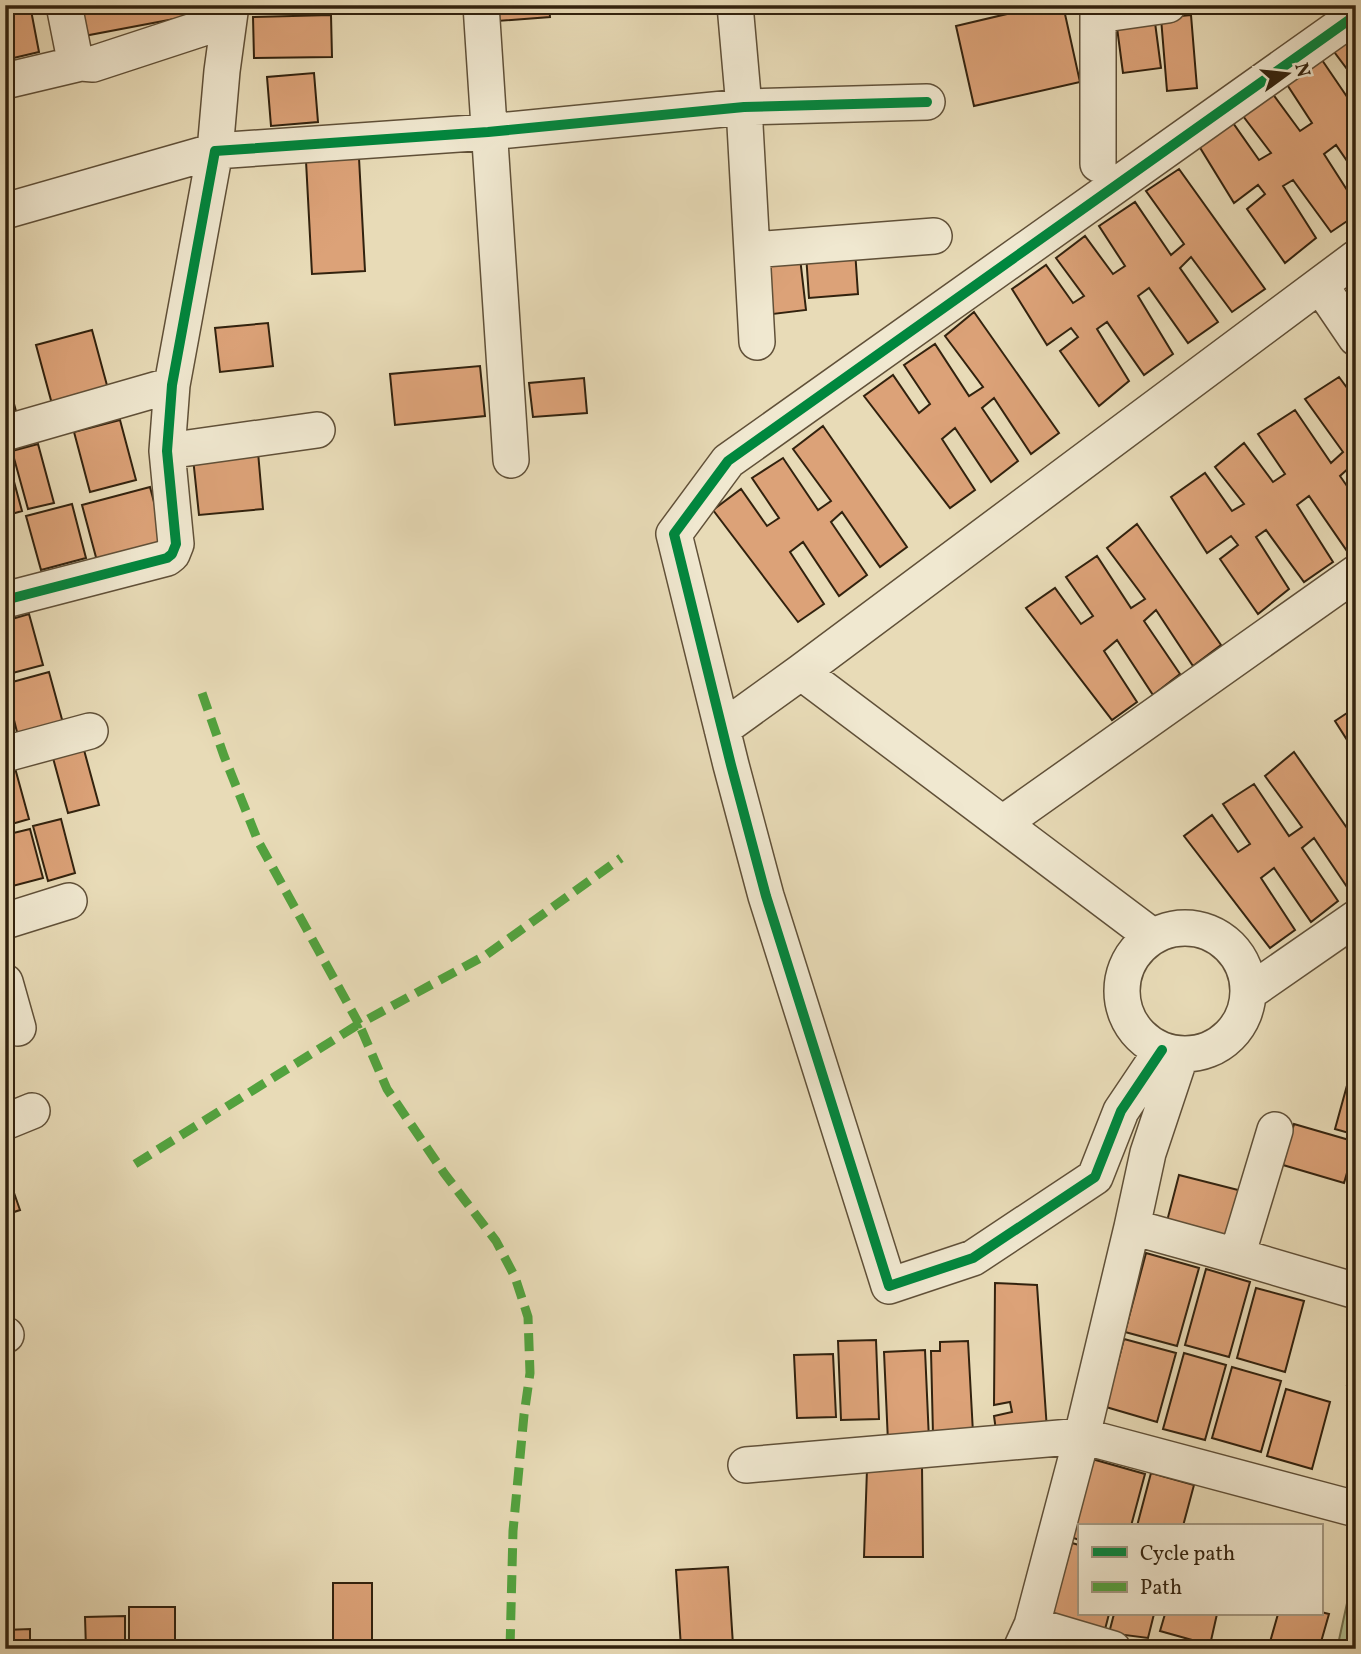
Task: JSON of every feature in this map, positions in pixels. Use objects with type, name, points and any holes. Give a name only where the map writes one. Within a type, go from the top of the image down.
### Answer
[{"type":"street","points":[[64,5],[74,55],[81,63]]},
{"type":"street","points":[[481,5],[511,460]]},
{"type":"street","points":[[735,5],[744,107],[757,342]]},
{"type":"street","points":[[1098,164],[1098,10],[1168,5]]},
{"type":"street","points":[[1172,1052],[1121,1111],[1095,1177],[973,1258],[888,1286],[766,896],[674,534],[728,461],[1356,15]]},
{"type":"street","points":[[5,81],[81,63],[93,64],[218,16],[222,71],[215,151],[172,385],[167,451],[176,544],[167,558],[5,600]]},
{"type":"street","points":[[5,211],[215,151],[488,132],[744,107],[927,102]]},
{"type":"street","points":[[752,250],[934,236]]},
{"type":"street","points":[[722,729],[1356,258]]},
{"type":"street","points":[[1320,285],[1356,338]]},
{"type":"street","points":[[5,433],[172,385]]},
{"type":"street","points":[[167,451],[317,430]]},
{"type":"street","points":[[1003,823],[1356,573]]},
{"type":"street","points":[[802,672],[1152,936]]},
{"type":"street","points":[[5,754],[90,731]]},
{"type":"street","points":[[5,921],[69,901]]},
{"type":"street","points":[[1248,993],[1356,918]]},
{"type":"street","points":[[1190,927],[1208,932],[1225,942],[1237,956],[1245,974],[1248,993],[1244,1012],[1234,1030],[1220,1044],[1202,1052],[1172,1052],[1144,1040],[1131,1024],[1123,1006],[1121,986],[1126,966],[1137,949],[1152,936],[1170,929],[1190,927]]},
{"type":"street","points":[[1113,1649],[1026,1637],[1082,1436],[1172,1052]]},
{"type":"street","points":[[1237,1256],[1275,1130]]},
{"type":"street","points":[[1132,1227],[1356,1291]]},
{"type":"street","points":[[746,1465],[1082,1436],[1356,1509]]},
{"type":"green space","points":[[1356,1562],[1356,1649],[1337,1649]]},
{"type":"building","points":[[5,5],[30,5],[39,52],[5,60]]},
{"type":"building","points":[[78,5],[187,5],[190,16],[84,36]]},
{"type":"building","points":[[495,5],[549,5],[550,17],[497,21]]},
{"type":"building","points":[[1045,5],[1063,5],[1080,82],[974,106],[956,26]]},
{"type":"building","points":[[331,15],[332,57],[254,58],[253,17]]},
{"type":"building","points":[[1154,15],[1161,68],[1123,73],[1116,20]]},
{"type":"building","points":[[1191,15],[1197,88],[1167,91],[1161,18]]},
{"type":"building","points":[[1356,34],[1356,81],[1332,49]]},
{"type":"building","points":[[1322,60],[1356,110],[1356,174],[1336,145],[1324,154],[1356,204],[1356,215],[1331,232],[1293,180],[1283,186],[1316,238],[1285,263],[1247,209],[1265,194],[1258,185],[1234,203],[1199,146],[1233,123],[1259,160],[1271,153],[1243,116],[1272,93],[1300,131],[1312,123],[1286,83]]},
{"type":"building","points":[[314,73],[318,122],[271,126],[267,77]]},
{"type":"building","points":[[359,158],[365,271],[312,274],[306,161]]},
{"type":"building","points":[[1179,169],[1265,289],[1232,312],[1191,257],[1180,268],[1218,322],[1188,343],[1149,288],[1138,296],[1173,354],[1144,375],[1107,322],[1097,329],[1129,381],[1099,406],[1060,351],[1078,337],[1071,328],[1047,345],[1012,289],[1046,265],[1073,303],[1084,296],[1056,258],[1085,236],[1113,274],[1125,266],[1099,226],[1135,202],[1171,255],[1184,244],[1146,191]]},
{"type":"building","points":[[799,249],[806,310],[773,314],[767,253]]},
{"type":"building","points":[[855,250],[858,294],[809,298],[806,254]]},
{"type":"building","points":[[974,312],[1059,433],[1031,454],[994,398],[982,408],[1018,461],[991,482],[955,428],[942,439],[975,490],[950,508],[864,396],[893,375],[919,413],[930,404],[904,365],[935,344],[969,396],[983,387],[945,336]]},
{"type":"building","points":[[268,323],[273,366],[220,372],[215,328]]},
{"type":"building","points":[[92,330],[108,389],[52,404],[36,345]]},
{"type":"building","points":[[480,366],[485,416],[395,425],[390,374]]},
{"type":"building","points":[[5,370],[17,415],[5,418]]},
{"type":"building","points":[[1339,377],[1356,400],[1356,472],[1351,466],[1340,476],[1356,499],[1356,545],[1347,551],[1309,496],[1297,505],[1333,562],[1304,582],[1266,530],[1256,537],[1289,589],[1258,614],[1220,559],[1238,545],[1231,536],[1207,553],[1171,497],[1205,473],[1232,511],[1244,504],[1215,467],[1244,443],[1273,482],[1285,474],[1258,434],[1295,410],[1331,463],[1343,452],[1305,399]]},
{"type":"building","points":[[584,378],[587,413],[533,417],[529,383]]},
{"type":"building","points":[[120,420],[136,480],[90,492],[74,432]]},
{"type":"building","points":[[823,426],[907,547],[880,567],[842,512],[831,522],[867,575],[839,596],[803,542],[790,552],[824,604],[798,622],[713,510],[741,489],[767,526],[779,518],[752,478],[783,458],[818,510],[831,501],[793,449]]},
{"type":"building","points":[[38,444],[54,503],[28,509],[12,451]]},
{"type":"building","points":[[258,452],[263,509],[199,515],[193,458]]},
{"type":"building","points":[[7,456],[22,511],[5,516],[5,457]]},
{"type":"building","points":[[150,487],[165,543],[97,561],[82,505]]},
{"type":"building","points":[[72,504],[86,558],[41,570],[26,516]]},
{"type":"building","points":[[1137,524],[1221,645],[1193,666],[1156,610],[1144,621],[1180,674],[1153,695],[1117,640],[1104,651],[1137,702],[1112,720],[1026,608],[1055,588],[1081,624],[1093,616],[1066,577],[1097,556],[1131,608],[1145,599],[1107,548]]},
{"type":"building","points":[[29,614],[43,665],[5,675],[5,621]]},
{"type":"building","points":[[49,672],[63,723],[18,736],[5,684]]},
{"type":"building","points":[[1356,707],[1356,754],[1335,721]]},
{"type":"building","points":[[84,750],[99,805],[68,813],[53,758]]},
{"type":"building","points":[[1294,752],[1356,841],[1356,890],[1351,893],[1314,838],[1302,848],[1338,901],[1311,922],[1274,868],[1261,878],[1295,930],[1270,948],[1184,836],[1212,815],[1238,852],[1250,844],[1223,804],[1254,784],[1289,836],[1302,827],[1265,776]]},
{"type":"building","points":[[15,768],[29,819],[5,826],[5,771]]},
{"type":"building","points":[[61,819],[75,873],[48,881],[33,826]]},
{"type":"building","points":[[30,829],[43,878],[5,888],[5,835]]},
{"type":"building","points":[[1354,1060],[1356,1061],[1356,1135],[1335,1129]]},
{"type":"building","points":[[1294,1124],[1356,1142],[1344,1183],[1283,1165]]},
{"type":"building","points":[[5,1167],[20,1210],[5,1215]]},
{"type":"building","points":[[1179,1175],[1242,1191],[1228,1242],[1166,1225]]},
{"type":"building","points":[[1146,1253],[1199,1268],[1177,1346],[1125,1332]]},
{"type":"building","points":[[1206,1269],[1250,1282],[1229,1357],[1185,1345]]},
{"type":"building","points":[[995,1283],[1037,1285],[1047,1430],[997,1438],[994,1416],[1012,1412],[1010,1402],[994,1405]]},
{"type":"building","points":[[1256,1288],[1304,1301],[1285,1372],[1237,1358]]},
{"type":"building","points":[[1124,1339],[1176,1353],[1157,1422],[1106,1407]]},
{"type":"building","points":[[876,1340],[879,1419],[841,1420],[838,1341]]},
{"type":"building","points":[[968,1341],[973,1433],[933,1435],[931,1351],[940,1351],[940,1342]]},
{"type":"building","points":[[925,1350],[929,1440],[888,1442],[884,1352]]},
{"type":"building","points":[[1184,1353],[1226,1365],[1205,1440],[1163,1429]]},
{"type":"building","points":[[1356,1353],[1356,1388],[1347,1385]]},
{"type":"building","points":[[833,1354],[836,1417],[797,1418],[794,1355]]},
{"type":"building","points":[[1232,1367],[1281,1381],[1261,1452],[1212,1438]]},
{"type":"building","points":[[1286,1389],[1330,1402],[1312,1469],[1267,1456]]},
{"type":"building","points":[[1092,1459],[1145,1474],[1132,1524],[1078,1524],[1078,1540],[1071,1537]]},
{"type":"building","points":[[922,1466],[923,1557],[864,1557],[867,1469]]},
{"type":"building","points":[[1151,1473],[1194,1485],[1184,1524],[1138,1524]]},
{"type":"building","points":[[1072,1543],[1078,1545],[1078,1616],[1108,1616],[1103,1637],[1050,1622]]},
{"type":"building","points":[[728,1567],[733,1645],[681,1648],[676,1570]]},
{"type":"building","points":[[333,1583],[372,1583],[372,1649],[333,1649]]},
{"type":"building","points":[[129,1607],[175,1607],[175,1649],[129,1649]]},
{"type":"building","points":[[1329,1614],[1319,1649],[1268,1649],[1277,1616]]},
{"type":"building","points":[[125,1616],[125,1649],[86,1649],[85,1617]]},
{"type":"building","points":[[1113,1616],[1154,1616],[1148,1638],[1109,1633]]},
{"type":"building","points":[[1164,1616],[1217,1616],[1210,1645],[1160,1631]]},
{"type":"building","points":[[30,1629],[30,1649],[5,1649],[5,1630]]},
{"type":"marked path","points":[[202,693],[258,841],[359,1024],[486,955],[621,858]]},
{"type":"marked path","points":[[135,1164],[359,1024],[387,1089],[444,1173],[496,1241],[515,1277],[528,1317],[530,1373],[513,1531],[510,1649]]},
{"type":"cycle path","points":[[1162,1050],[1121,1111],[1095,1177],[973,1258],[889,1286],[766,896],[674,534],[728,461],[1356,15]]},
{"type":"cycle path","points":[[5,600],[167,558],[172,554],[176,544],[167,451],[172,385],[215,151],[488,132],[744,107],[927,102]]}]
